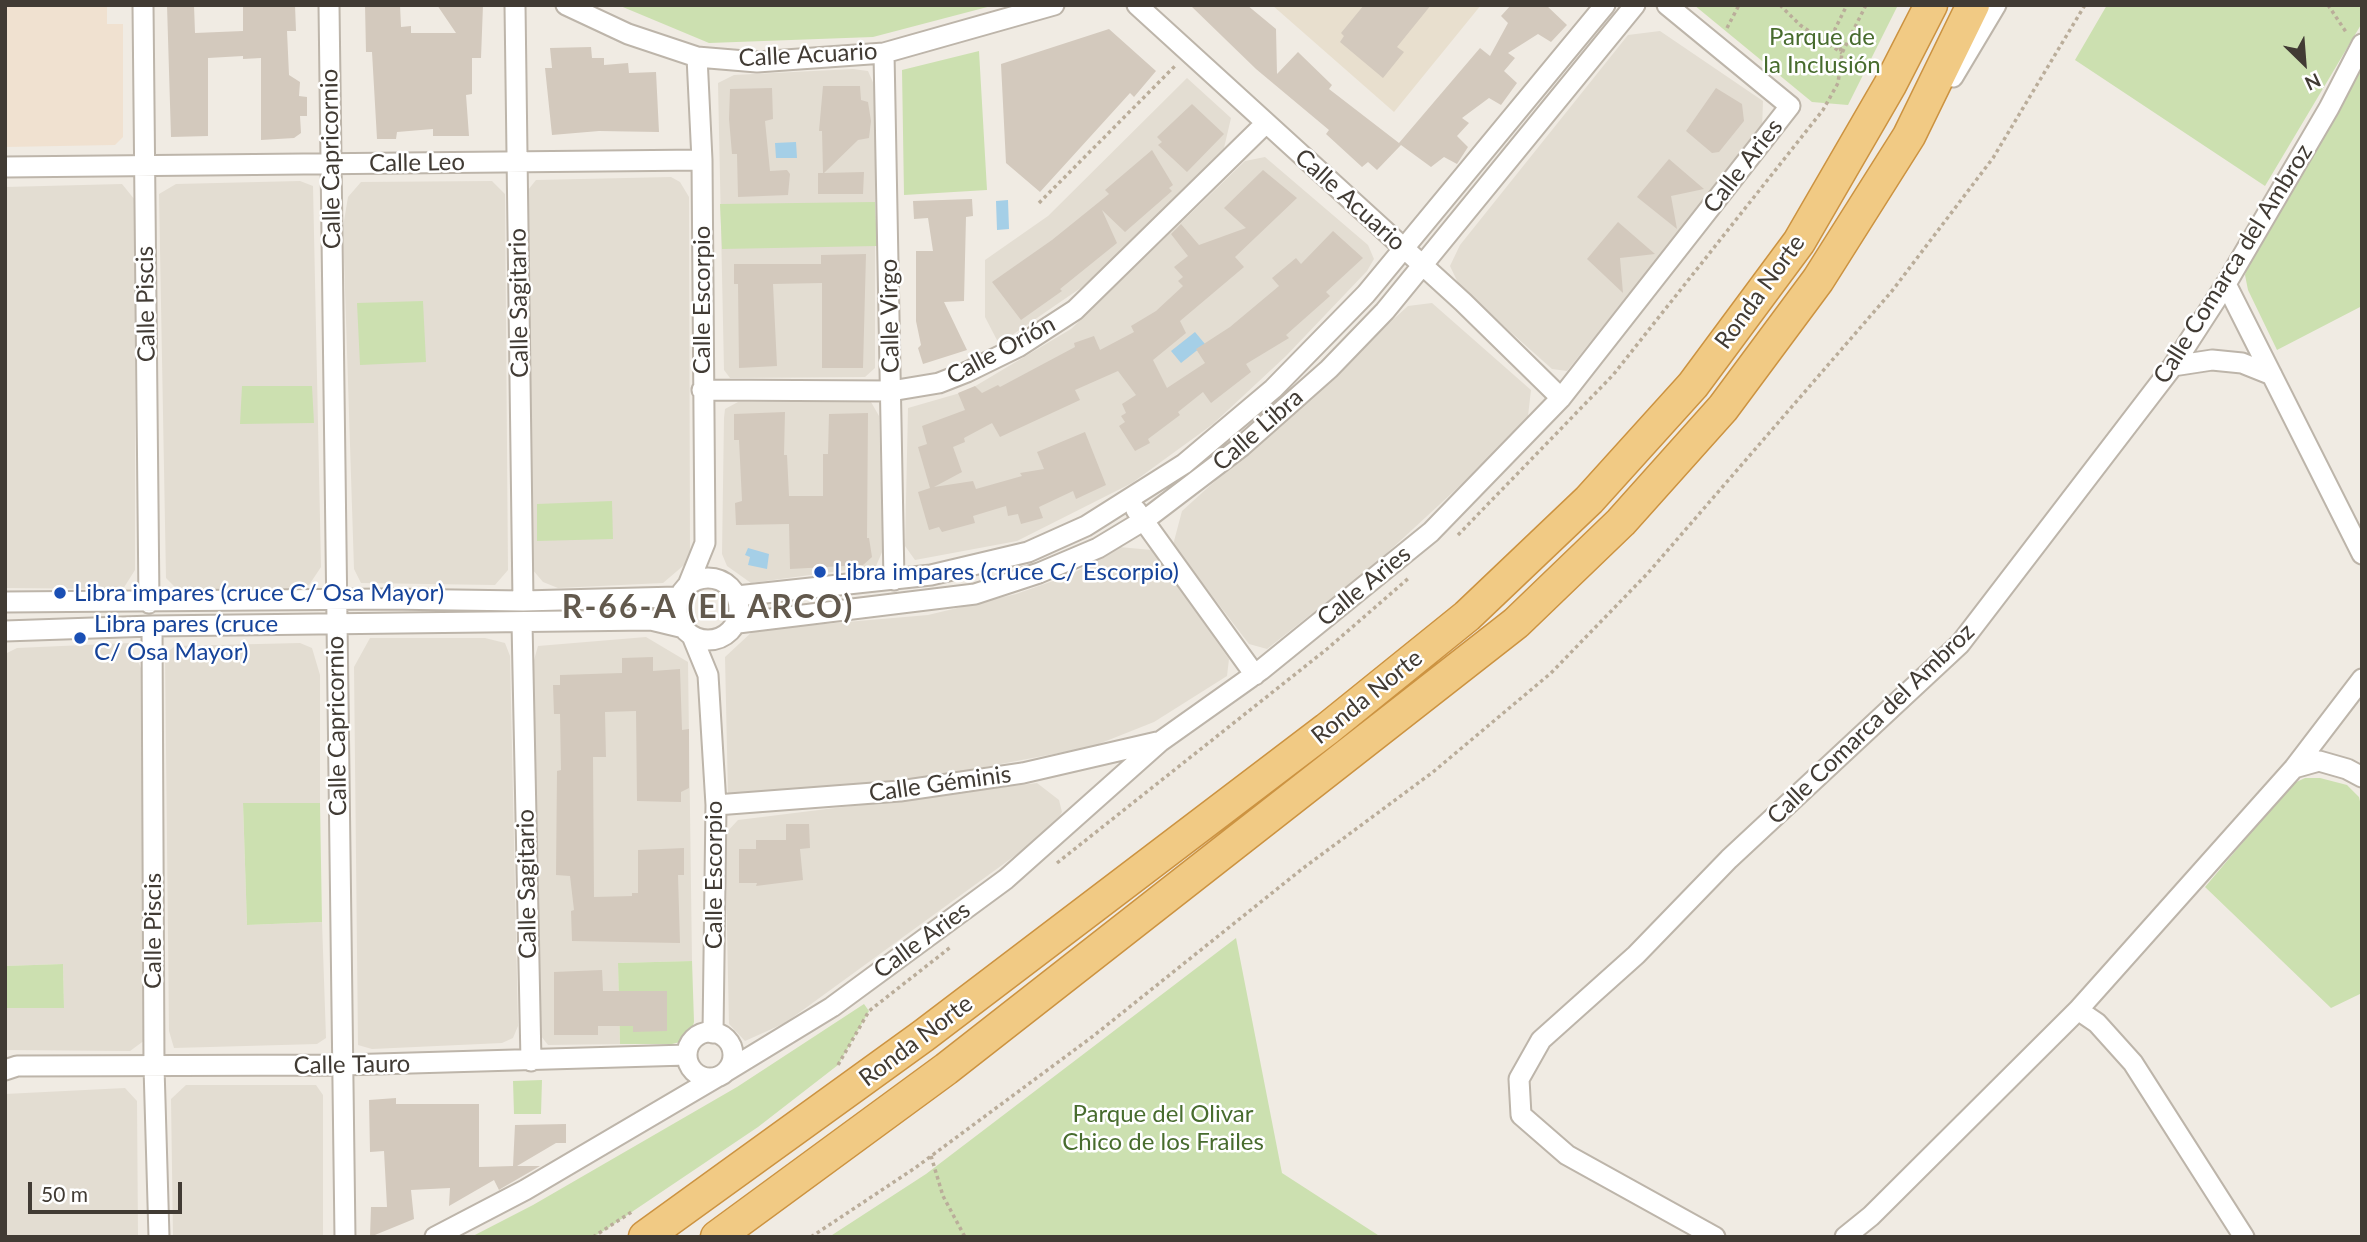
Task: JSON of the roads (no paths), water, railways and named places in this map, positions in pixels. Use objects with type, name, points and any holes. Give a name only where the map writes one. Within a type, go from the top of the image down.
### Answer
[{"type":"highway","name":"Ronda Norte","points":[[645,1237],[923,1036],[1327,729],[1467,616],[1579,509],[1693,384],[1799,242],[1890,85],[1931,5]]},
{"type":"highway","name":"Ronda Norte","points":[[717,1237],[946,1069],[1516,623],[1621,522],[1723,408],[1818,280],[1909,136],[1973,5]]},
{"type":"street","name":"Calle Piscis","points":[[143,5],[149,603]]},
{"type":"street","name":"Calle Capricornio","points":[[329,5],[345,1237]]},
{"type":"street","name":"Calle Sagitario","points":[[515,5],[523,601]]},
{"type":"street","name":"Calle Acuario","points":[[566,5],[628,34],[697,57],[757,62],[884,53],[1054,5]]},
{"type":"street","name":"Calle Acuario","points":[[1137,5],[1463,302],[1560,398]]},
{"type":"street","name":"Calle Libra","points":[[732,589],[894,580],[967,568],[1028,552],[1086,527],[1129,501],[1184,464],[1273,389],[1366,294],[1605,5]]},
{"type":"street","name":"Calle Libra","points":[[733,629],[975,594],[1051,568],[1098,548],[1143,521],[1233,454],[1329,369],[1422,267],[1635,5]]},
{"type":"street","name":"Calle Aries","points":[[435,1237],[525,1190],[832,1007],[1006,879],[1161,741],[1255,675],[1430,532],[1560,398],[1790,106],[1667,5]]},
{"type":"street","points":[[1909,136],[1951,80],[1996,5]]},
{"type":"street","name":"Calle Comarca del Ambroz","points":[[1715,1237],[1567,1155],[1521,1115],[1519,1079],[1541,1040],[1636,956],[1729,859],[1960,644],[2173,366],[2226,284],[2360,47]]},
{"type":"street","name":"Calle Virgo","points":[[884,53],[894,580]]},
{"type":"street","name":"Calle Escorpio","points":[[683,591],[705,543],[702,160],[697,57]]},
{"type":"street","name":"Calle Orión","points":[[702,390],[891,391],[939,383],[967,372],[1017,347],[1075,310],[1265,124]]},
{"type":"street","name":"Calle Leo","points":[[5,167],[702,160]]},
{"type":"street","points":[[2226,284],[2362,554]]},
{"type":"street","points":[[2173,366],[2212,360],[2242,363],[2272,375]]},
{"type":"street","points":[[1129,501],[1255,675]]},
{"type":"street","name":"Calle Escorpio","points":[[705,543],[732,589]]},
{"type":"street","points":[[5,602],[523,601],[683,591],[707,578],[732,589],[741,607],[733,629],[708,675]]},
{"type":"street","points":[[683,591],[675,613],[708,675]]},
{"type":"street","points":[[5,631],[152,626],[652,620],[710,639],[733,629]]},
{"type":"street","name":"Calle Sagitario","points":[[522,622],[531,1061]]},
{"type":"street","name":"Calle Piscis","points":[[152,626],[154,1067],[159,1237]]},
{"type":"street","name":"Calle Escorpio","points":[[708,675],[716,805],[713,1032]]},
{"type":"street","points":[[1844,1237],[1871,1216],[2078,1010],[2294,768],[2362,679]]},
{"type":"street","name":"Calle Géminis","points":[[716,805],[757,804],[900,791],[1023,773],[1161,741]]},
{"type":"street","points":[[2294,768],[2319,761],[2347,769],[2362,777]]},
{"type":"street","points":[[2078,1010],[2097,1023],[2133,1063],[2244,1237]]},
{"type":"street","points":[[713,1032],[730,1044],[733,1058],[722,1074],[698,1075],[688,1063],[688,1047],[698,1036],[713,1032]]},
{"type":"street","name":"Calle Tauro","points":[[9,1065],[343,1065],[687,1055]]},
{"type":"water","points":[[796,142],[797,158],[776,158],[775,143]]},
{"type":"water","points":[[1008,200],[1009,229],[997,230],[996,201]]},
{"type":"water","points":[[1195,332],[1205,344],[1181,363],[1171,351]]},
{"type":"water","points":[[748,548],[769,554],[767,569],[748,565],[750,557],[745,555]]},
{"type":"place","name":"Libra impares (cruce C/ Escorpio)","points":[[820,572]]},
{"type":"place","name":"Libra impares (cruce C/ Osa Mayor)","points":[[60,593]]},
{"type":"place","name":"Libra pares (cruce C/ Osa Mayor)","points":[[80,638]]},
{"type":"district","name":"R-66-A (EL ARCO)","points":[[708,608]]},
{"type":"park label","name":"Parque de la Inclusión","points":[[1822,51]]},
{"type":"park label","name":"Parque del Olivar Chico de los Frailes","points":[[1163,1128]]}]
